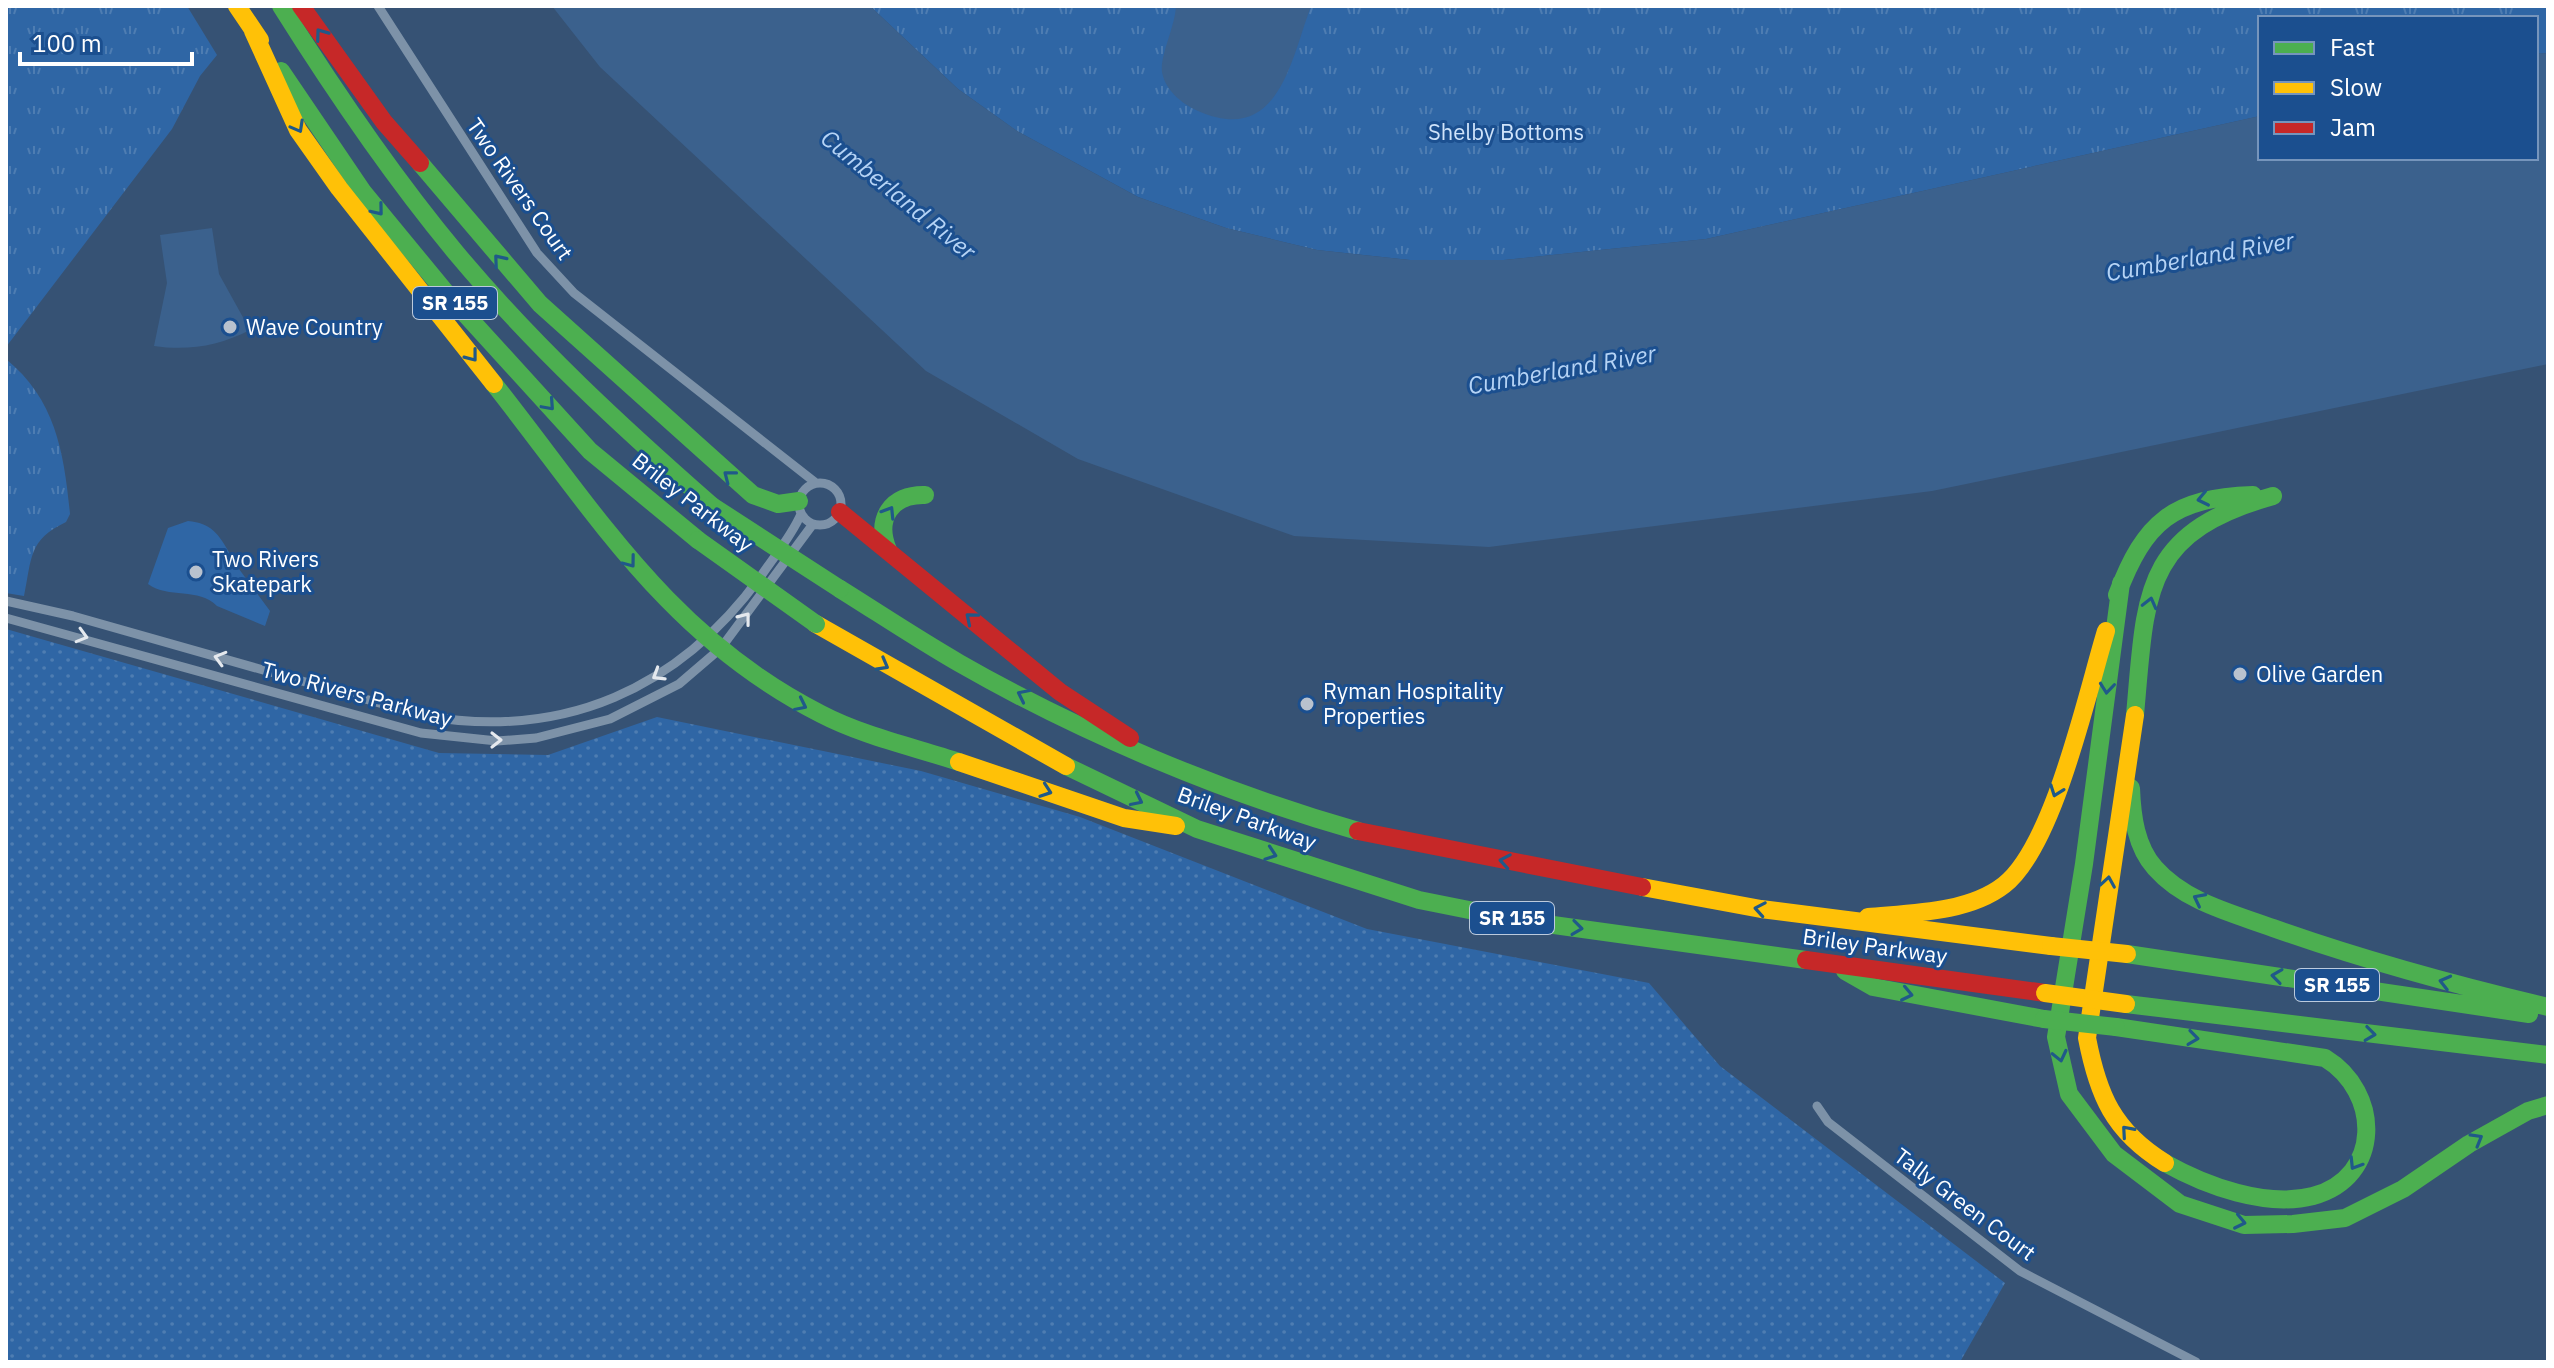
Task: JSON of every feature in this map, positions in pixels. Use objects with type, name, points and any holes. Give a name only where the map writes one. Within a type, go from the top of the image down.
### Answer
[{"type":"highway","name":"Briley Parkway","points":[[237,6],[363,192],[447,294],[590,451],[698,540],[816,624],[1031,749],[1197,829],[1419,900],[1524,921],[2126,1004],[2548,1055]]},
{"type":"highway","name":"Briley Parkway","points":[[281,6],[365,133],[426,217],[569,376],[613,420],[712,506],[840,589],[960,664],[1138,752],[1274,804],[1391,840],[1837,921],[2127,954],[2548,1017]]},
{"type":"highway","points":[[301,6],[384,122],[540,304],[753,495],[778,504],[800,503]]},
{"type":"highway","points":[[253,31],[298,130],[339,188],[637,571],[715,642],[768,686],[824,716],[1124,818],[1197,829]]},
{"type":"highway","points":[[889,552],[881,528],[888,509],[904,496],[925,495]]},
{"type":"highway","points":[[1836,966],[1873,987],[2044,1019],[2116,1027],[2325,1058],[2353,1079],[2364,1103],[2368,1122],[2366,1145],[2343,1182],[2321,1194],[2293,1199],[2250,1195],[2218,1187],[2171,1168],[2140,1145],[2115,1116],[2096,1081],[2087,1038],[2100,935],[2133,736],[2149,603],[2170,553],[2202,521],[2223,510],[2273,496],[2203,497],[2181,505],[2157,521],[2146,536],[2121,583],[2062,776],[2021,867],[2007,884],[1950,907],[1837,921]]},
{"type":"highway","points":[[840,512],[1060,692],[1142,745],[1274,804]]},
{"type":"highway","points":[[2146,536],[2170,553]]},
{"type":"highway","points":[[2121,583],[2082,878],[2056,1037],[2069,1094],[2114,1154],[2180,1204],[2244,1225],[2293,1224],[2345,1218],[2403,1189],[2469,1144],[2528,1111],[2548,1105]]},
{"type":"highway","points":[[2133,736],[2133,819],[2144,851],[2174,886],[2205,902],[2325,947],[2407,972],[2548,1007]]},
{"type":"street","name":"Two Rivers Court","points":[[378,6],[537,253],[574,293],[816,483]]},
{"type":"street","points":[[781,456],[800,503],[813,524],[830,522],[840,512],[837,491],[828,485],[816,483],[800,503]]},
{"type":"street","name":"Two Rivers Parkway","points":[[6,601],[89,620],[425,716],[461,722],[534,721],[604,703],[715,642],[794,530],[800,503]]},
{"type":"street","name":"Two Rivers Parkway","points":[[6,618],[421,733],[497,741],[549,736],[610,719],[679,684],[813,524]]},
{"type":"street","name":"Tally Green Court","points":[[1817,1106],[1828,1122],[2020,1271],[2192,1360]]},
{"type":"green space","points":[[6,6],[187,6],[217,55],[200,76],[172,129],[6,347]]},
{"type":"green space","name":"Shelby Bottoms","points":[[870,6],[2548,6],[2548,53],[2538,54],[2538,16],[2258,16],[2258,116],[1706,239],[1504,260],[1410,260],[1317,250],[1226,228],[1138,197],[1017,131],[958,89]]},
{"type":"green space","points":[[6,359],[23,375],[47,410],[60,449],[70,514],[66,522],[38,543],[24,596],[6,593]]},
{"type":"green space","name":"Two Rivers Skatepark","points":[[188,521],[208,527],[222,541],[230,554],[227,566],[239,569],[270,611],[265,626],[217,606],[210,600],[165,591],[148,584],[168,528]]},
{"type":"green space","points":[[6,629],[439,753],[548,755],[657,717],[921,771],[1080,817],[1367,929],[1649,983],[1720,1066],[2005,1283],[1960,1362],[6,1362]]},
{"type":"water","name":"Cumberland River","points":[[552,6],[870,6],[958,89],[1017,131],[1138,197],[1226,228],[1317,250],[1410,260],[1504,260],[1706,239],[2258,116],[2258,160],[2538,160],[2538,54],[2548,53],[2548,364],[1932,491],[1489,547],[1294,536],[1078,459],[926,371],[600,67]]},
{"type":"water","points":[[1176,6],[1311,6],[1296,51],[1277,93],[1263,108],[1246,117],[1225,119],[1186,104],[1175,96],[1164,79],[1163,57]]},
{"type":"water","points":[[212,228],[219,274],[250,330],[203,346],[154,346],[167,283],[160,235]]},
{"type":"traffic: fast","points":[[281,6],[365,133],[486,288],[580,385],[712,506]]},
{"type":"traffic: fast","points":[[281,71],[363,192],[447,294],[590,451],[698,540]]},
{"type":"traffic: fast","points":[[420,163],[540,304],[753,495],[778,504],[799,501]]},
{"type":"traffic: fast","points":[[494,384],[602,525],[678,610],[720,648],[767,683],[837,722],[959,762]]},
{"type":"traffic: fast","points":[[888,550],[884,528],[889,510],[903,499],[925,495]]},
{"type":"traffic: fast","points":[[2117,595],[2139,549],[2166,518],[2202,501],[2253,495]]},
{"type":"traffic: fast","points":[[2135,715],[2149,602],[2159,574],[2174,550],[2197,529],[2230,511],[2273,496]]},
{"type":"traffic: fast","points":[[712,506],[840,589]]},
{"type":"traffic: fast","points":[[698,540],[816,624]]},
{"type":"traffic: fast","points":[[2121,583],[2084,864],[2056,1037],[2069,1094],[2114,1154],[2180,1204],[2244,1225],[2293,1224],[2345,1218],[2403,1189],[2469,1144],[2528,1111],[2548,1105]]},
{"type":"traffic: fast","points":[[840,589],[959,663],[1104,737],[1256,799],[1358,831]]},
{"type":"traffic: fast","points":[[1066,766],[1197,829],[1419,900],[1524,921],[1806,960]]},
{"type":"traffic: fast","points":[[2131,788],[2136,831],[2143,851],[2167,880],[2195,898],[2341,951],[2548,1007]]},
{"type":"traffic: fast","points":[[2127,954],[2529,1014]]},
{"type":"traffic: fast","points":[[1845,971],[1873,987],[2044,1019]]},
{"type":"traffic: fast","points":[[2126,1004],[2548,1055]]},
{"type":"traffic: fast","points":[[2044,1019],[2116,1027]]},
{"type":"traffic: fast","points":[[2116,1027],[2325,1058],[2343,1073],[2357,1091],[2364,1112],[2366,1133],[2362,1153],[2352,1171],[2336,1186],[2313,1196],[2276,1199],[2237,1193],[2199,1180],[2165,1163]]},
{"type":"traffic: slow","points":[[237,6],[260,40]]},
{"type":"traffic: slow","points":[[253,31],[298,130],[339,188],[494,384]]},
{"type":"traffic: slow","points":[[816,624],[1066,766]]},
{"type":"traffic: slow","points":[[1868,917],[1939,910],[1974,901],[2004,885],[2022,865],[2038,838],[2067,767],[2106,631]]},
{"type":"traffic: slow","points":[[2135,715],[2087,1038],[2097,1077],[2111,1110],[2132,1138],[2165,1163]]},
{"type":"traffic: slow","points":[[959,762],[1124,818],[1176,826]]},
{"type":"traffic: slow","points":[[1642,887],[1761,909],[2051,946]]},
{"type":"traffic: slow","points":[[2051,946],[2127,954]]},
{"type":"traffic: slow","points":[[2045,993],[2126,1004]]},
{"type":"traffic: jam","points":[[301,6],[384,122],[420,163]]},
{"type":"traffic: jam","points":[[840,512],[1060,692],[1130,738]]},
{"type":"traffic: jam","points":[[1358,831],[1642,887]]},
{"type":"traffic: jam","points":[[1806,960],[2045,993]]},
{"type":"place","name":"Wave Country","points":[[230,327]]},
{"type":"place","name":"Two Rivers Skatepark","points":[[196,572]]},
{"type":"place","name":"Olive Garden","points":[[2240,674]]},
{"type":"place","name":"Ryman Hospitality Properties","points":[[1307,704]]}]
